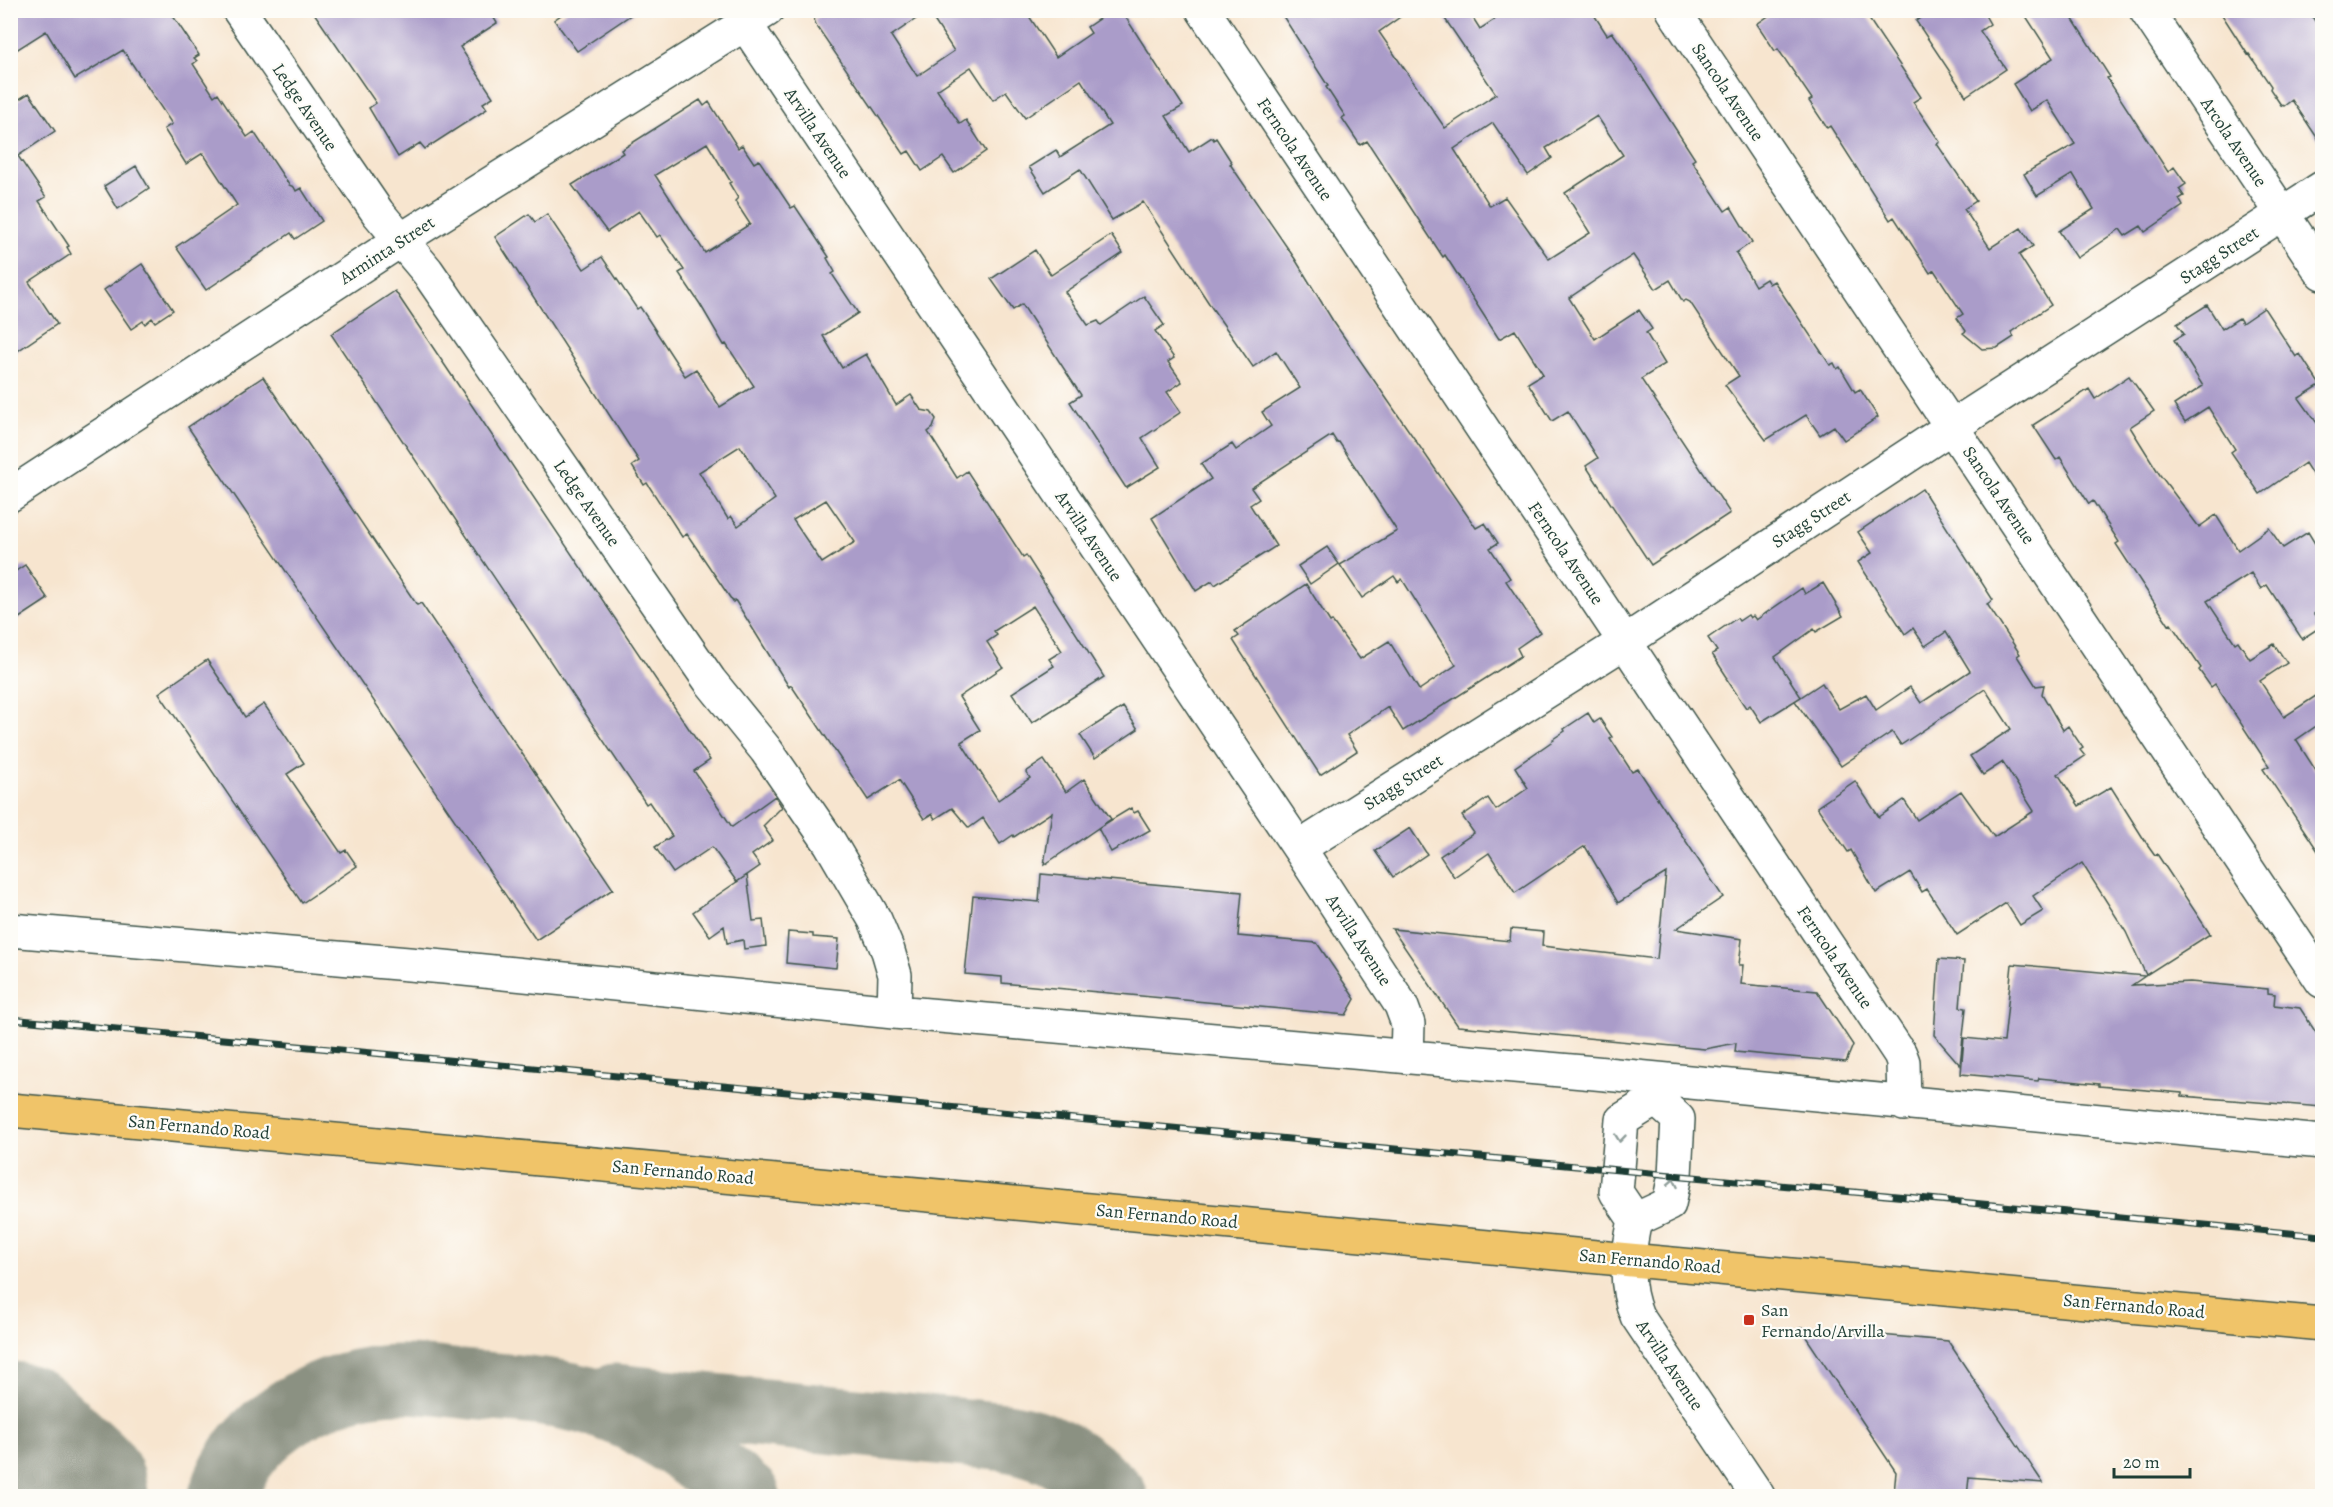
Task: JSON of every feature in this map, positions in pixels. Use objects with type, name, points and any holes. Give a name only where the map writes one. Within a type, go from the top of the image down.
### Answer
[{"type":"main road","name":"San Fernando Road","points":[[10,1110],[2322,1324]]},
{"type":"street","name":"Ledge Avenue","points":[[239,10],[378,213],[427,271],[710,681],[766,750],[830,843],[875,920],[888,951],[895,975],[894,1012]]},
{"type":"street","name":"Ferncola Avenue","points":[[1203,10],[1900,1054],[1904,1062],[1904,1104]]},
{"type":"street","name":"Sancola Avenue","points":[[1673,10],[2322,981]]},
{"type":"street","name":"Arcola Avenue","points":[[2146,10],[2322,273]]},
{"type":"street","name":"Arminta Street","points":[[10,495],[402,240],[756,17]]},
{"type":"street","name":"Arvilla Avenue","points":[[756,17],[1401,1005],[1408,1024],[1407,1057]]},
{"type":"street","name":"Stagg Street","points":[[1299,848],[1626,641],[1953,426],[2322,189]]},
{"type":"street","points":[[10,930],[1407,1057],[1657,1089],[1904,1104],[2322,1142]]},
{"type":"street","points":[[1657,1089],[1678,1119],[1675,1175],[1669,1204],[1635,1220],[1616,1192],[1622,1120],[1657,1089]]},
{"type":"street","name":"Arvilla Avenue","points":[[1635,1220],[1627,1260],[1631,1302],[1637,1316],[1758,1497]]},
{"type":"building","points":[[10,10],[169,10],[199,55],[194,58],[197,61],[193,64],[214,96],[218,93],[247,137],[254,132],[289,185],[296,191],[301,188],[322,221],[295,239],[291,233],[206,290],[176,247],[237,205],[203,153],[186,164],[164,129],[172,124],[123,50],[75,79],[46,31],[10,54]]},
{"type":"building","points":[[312,10],[489,10],[497,23],[460,47],[493,97],[483,103],[487,109],[425,149],[420,143],[398,157],[369,108],[376,103]]},
{"type":"building","points":[[568,10],[638,10],[577,51],[554,20]]},
{"type":"building","points":[[827,10],[1025,10],[1056,57],[1091,33],[1087,27],[1112,10],[1121,10],[1183,106],[1166,116],[1189,152],[1212,137],[1214,140],[1216,138],[1232,163],[1230,164],[1295,259],[1333,321],[1476,528],[1485,523],[1498,543],[1490,548],[1510,578],[1506,581],[1540,632],[1517,648],[1521,656],[1403,731],[1388,707],[1347,735],[1357,751],[1320,775],[1233,640],[1239,636],[1235,631],[1306,584],[1330,622],[1332,621],[1360,659],[1389,641],[1419,690],[1456,665],[1402,579],[1398,582],[1394,576],[1362,598],[1340,565],[1397,531],[1339,442],[1337,443],[1332,435],[1251,488],[1259,499],[1250,505],[1276,546],[1215,585],[1212,581],[1196,591],[1152,518],[1211,479],[1201,464],[1232,444],[1236,450],[1271,426],[1262,412],[1300,388],[1276,351],[1253,367],[1143,202],[1112,220],[1080,169],[1045,192],[1029,167],[1056,150],[1060,157],[1110,125],[1081,80],[1025,118],[1006,91],[993,100],[971,67],[937,90],[960,124],[966,120],[986,151],[954,173],[943,157],[922,171],[909,151],[904,154],[814,19]],"holes":[[[928,11],[954,51],[917,76],[891,36]]]},
{"type":"building","points":[[1279,10],[1410,10],[1379,32],[1445,128],[1496,94],[1439,10],[1468,10],[1480,29],[1509,10],[1591,10],[1607,35],[1612,32],[1622,46],[1695,159],[1692,161],[1725,211],[1731,207],[1752,242],[1736,253],[1755,286],[1766,279],[1769,284],[1774,281],[1830,365],[1834,363],[1837,369],[1840,367],[1855,392],[1860,389],[1878,417],[1844,440],[1834,426],[1820,435],[1806,415],[1766,440],[1725,385],[1739,376],[1690,302],[1686,300],[1683,302],[1670,280],[1656,289],[1633,255],[1569,298],[1595,339],[1639,310],[1652,329],[1646,333],[1665,364],[1641,379],[1730,513],[1651,565],[1586,466],[1598,458],[1568,411],[1552,421],[1528,383],[1543,374],[1515,330],[1499,339],[1367,141],[1360,145],[1342,118],[1345,116],[1326,87],[1328,86]],"holes":[[[1597,116],[1623,155],[1565,193],[1590,233],[1549,259],[1505,197],[1490,206],[1454,149],[1493,123],[1528,175],[1552,158],[1546,148]]]},
{"type":"building","points":[[1777,10],[1863,10],[1921,97],[1913,102],[1940,142],[1937,144],[1976,201],[1964,209],[1990,248],[2021,228],[2033,246],[2019,255],[2051,305],[2011,332],[2014,337],[1997,348],[1982,349],[1963,333],[1966,331],[1957,318],[1963,314],[1934,270],[1930,273],[1894,217],[1890,220],[1830,126],[1827,128],[1809,101],[1812,99],[1778,49],[1775,51],[1757,24]]},
{"type":"building","points":[[1932,10],[1982,10],[1990,24],[1980,31],[2006,69],[1966,96],[1916,21]]},
{"type":"building","points":[[2022,10],[2067,10],[2110,77],[2107,78],[2168,172],[2174,167],[2186,184],[2179,189],[2184,196],[2179,199],[2183,206],[2145,232],[2141,226],[2125,236],[2120,229],[2077,258],[2059,231],[2094,209],[2073,174],[2037,196],[2024,174],[2075,144],[2047,100],[2030,111],[2013,84],[2053,58]]},
{"type":"building","points":[[2219,10],[2308,10],[2322,32],[2322,145],[2292,100],[2284,106],[2281,105],[2270,89],[2271,86]]},
{"type":"building","points":[[29,93],[55,131],[18,156],[46,197],[39,201],[69,246],[67,247],[71,254],[29,282],[57,324],[10,356],[10,105]]},
{"type":"building","points":[[700,100],[704,106],[709,102],[738,148],[742,145],[754,163],[759,160],[791,208],[795,206],[829,257],[827,258],[835,272],[832,274],[858,313],[823,336],[842,368],[866,354],[896,405],[911,395],[921,410],[931,412],[936,419],[933,428],[928,432],[957,478],[967,471],[1023,557],[1026,555],[1104,677],[1032,723],[1012,693],[1054,666],[1049,659],[1062,651],[1033,606],[994,631],[997,635],[987,642],[1003,667],[959,697],[980,730],[961,742],[998,800],[1030,778],[1026,772],[1044,760],[1066,792],[1084,779],[1111,819],[1044,865],[1052,812],[1000,844],[983,818],[969,828],[952,808],[935,819],[932,814],[924,819],[899,780],[868,800],[791,685],[789,687],[735,600],[733,602],[687,534],[682,537],[647,483],[644,485],[632,466],[639,461],[495,237],[529,214],[535,222],[547,214],[584,269],[602,257],[637,309],[640,307],[685,376],[696,369],[720,407],[754,386],[726,344],[724,345],[679,273],[684,270],[660,235],[657,237],[639,211],[607,232],[572,185],[623,153],[621,150]],"holes":[[[707,143],[731,182],[729,183],[738,198],[735,201],[750,224],[705,253],[655,175]],[[740,446],[775,499],[738,526],[731,516],[728,519],[699,472]],[[826,500],[855,542],[822,563],[793,520]]]},
{"type":"building","points":[[136,166],[149,188],[118,209],[104,186]]},
{"type":"building","points":[[1111,235],[1123,253],[1065,292],[1088,325],[1098,321],[1101,325],[1144,296],[1164,325],[1155,331],[1174,358],[1168,362],[1182,382],[1167,392],[1181,412],[1142,438],[1160,467],[1126,488],[1070,402],[1081,395],[1022,304],[1013,310],[991,279],[1035,250],[1051,275]]},
{"type":"building","points":[[142,264],[173,310],[155,322],[152,318],[145,324],[143,321],[131,329],[104,290]]},
{"type":"building","points":[[395,291],[710,760],[694,771],[732,827],[775,796],[782,807],[763,826],[773,840],[752,855],[760,866],[737,882],[712,847],[673,873],[655,847],[672,836],[649,802],[646,804],[331,334]]},
{"type":"building","points":[[2207,305],[2222,329],[2239,318],[2242,323],[2264,308],[2296,357],[2300,354],[2320,385],[2299,398],[2322,430],[2322,490],[2305,463],[2260,494],[2231,452],[2235,449],[2208,407],[2185,422],[2174,405],[2203,386],[2174,340],[2184,334],[2177,324]]},
{"type":"building","points":[[2129,376],[2154,411],[2130,427],[2160,475],[2199,527],[2216,515],[2238,550],[2269,528],[2283,548],[2308,532],[2322,555],[2322,608],[2314,614],[2322,626],[2302,639],[2267,585],[2261,589],[2251,573],[2207,601],[2235,643],[2238,641],[2250,659],[2274,644],[2287,663],[2260,681],[2284,717],[2322,692],[2322,722],[2296,740],[2322,780],[2322,857],[2263,769],[2269,766],[2215,684],[2211,687],[2199,670],[2201,668],[2171,624],[2169,625],[2116,544],[2119,542],[2093,501],[2089,504],[2060,457],[2056,460],[2033,425],[2089,389],[2095,399]]},
{"type":"building","points":[[263,377],[417,605],[421,603],[613,889],[536,940],[188,427]]},
{"type":"building","points":[[1922,489],[1993,600],[1987,604],[2020,654],[2017,656],[2036,686],[2044,685],[2042,694],[2063,730],[2068,726],[2083,748],[2080,750],[2085,756],[2058,774],[2079,806],[2111,787],[2145,841],[2155,855],[2157,854],[2210,934],[2146,975],[2126,932],[2082,863],[2033,896],[2043,911],[2020,925],[2006,903],[1957,935],[1927,889],[1922,892],[1910,872],[1876,893],[1851,850],[1848,852],[1817,807],[1855,781],[1879,817],[1904,800],[1917,820],[1961,791],[1994,837],[2034,811],[2003,762],[1983,775],[1970,756],[2011,729],[1985,689],[1901,745],[1892,732],[1841,766],[1795,701],[1822,683],[1839,709],[1866,694],[1876,710],[1910,687],[1921,703],[1970,671],[1946,632],[1925,646],[1913,628],[1905,634],[1858,562],[1872,553],[1858,532]]},
{"type":"building","points":[[1327,547],[1339,564],[1310,584],[1298,566]]},
{"type":"building","points":[[25,565],[48,599],[10,624],[10,575]]},
{"type":"building","points":[[1823,583],[1843,616],[1816,632],[1814,629],[1775,657],[1801,697],[1761,722],[1750,705],[1746,708],[1726,678],[1712,654],[1717,651],[1708,638],[1737,618],[1739,621],[1748,615],[1750,618],[1753,616],[1756,620],[1802,588],[1805,594]]},
{"type":"building","points":[[207,660],[245,717],[264,704],[304,763],[287,774],[341,853],[346,850],[357,866],[302,903],[159,693]]},
{"type":"building","points":[[1123,707],[1138,729],[1095,758],[1080,735]]},
{"type":"building","points":[[1588,713],[1594,723],[1600,719],[1632,772],[1638,769],[1723,897],[1676,929],[1742,939],[1739,965],[1743,965],[1741,984],[1817,991],[1853,1045],[1846,1062],[1735,1052],[1736,1043],[1705,1049],[1458,1026],[1392,929],[1510,941],[1511,929],[1543,932],[1542,946],[1657,959],[1666,873],[1618,903],[1585,846],[1515,893],[1489,853],[1454,877],[1440,856],[1474,833],[1462,816],[1488,798],[1496,810],[1528,788],[1515,767]]},
{"type":"building","points":[[1131,808],[1134,813],[1138,811],[1150,830],[1111,852],[1098,828]]},
{"type":"building","points":[[1410,828],[1427,854],[1393,877],[1375,851]]},
{"type":"building","points":[[1041,874],[1242,892],[1238,936],[1317,943],[1355,999],[1346,1015],[1002,983],[1002,977],[965,974],[973,896],[1039,902]]},
{"type":"building","points":[[747,875],[753,921],[763,920],[766,946],[744,949],[743,940],[727,943],[724,926],[710,936],[693,912]]},
{"type":"building","points":[[788,932],[839,939],[836,968],[786,963]]},
{"type":"building","points":[[1939,959],[1964,961],[1960,1007],[1966,1008],[1960,1065],[1934,1035]]},
{"type":"building","points":[[2012,964],[2145,976],[2132,985],[2190,982],[2268,989],[2268,993],[2275,994],[2274,1005],[2300,1008],[2322,1042],[2322,1107],[2182,1096],[2182,1093],[2039,1078],[2038,1081],[1961,1074],[1964,1038],[2004,1042]]},
{"type":"building","points":[[1800,1328],[1948,1341],[2043,1483],[1969,1477],[1967,1497],[1894,1493],[1896,1472]]},
{"type":"taxiway","points":[[223,1496],[234,1470],[250,1447],[270,1427],[293,1410],[346,1387],[374,1381],[402,1379],[568,1396],[617,1410],[676,1442],[746,1496]]},
{"type":"taxiway","points":[[615,1398],[1006,1437],[1039,1445],[1065,1457],[1113,1496]]},
{"type":"taxiway","points":[[10,1457],[17,1453]]},
{"type":"runway","points":[[10,1447],[63,1496]]},
{"type":"railway","points":[[10,1019],[2322,1236]]},
{"type":"place","name":"San Fernando/Arvilla","points":[[1749,1320]]}]
